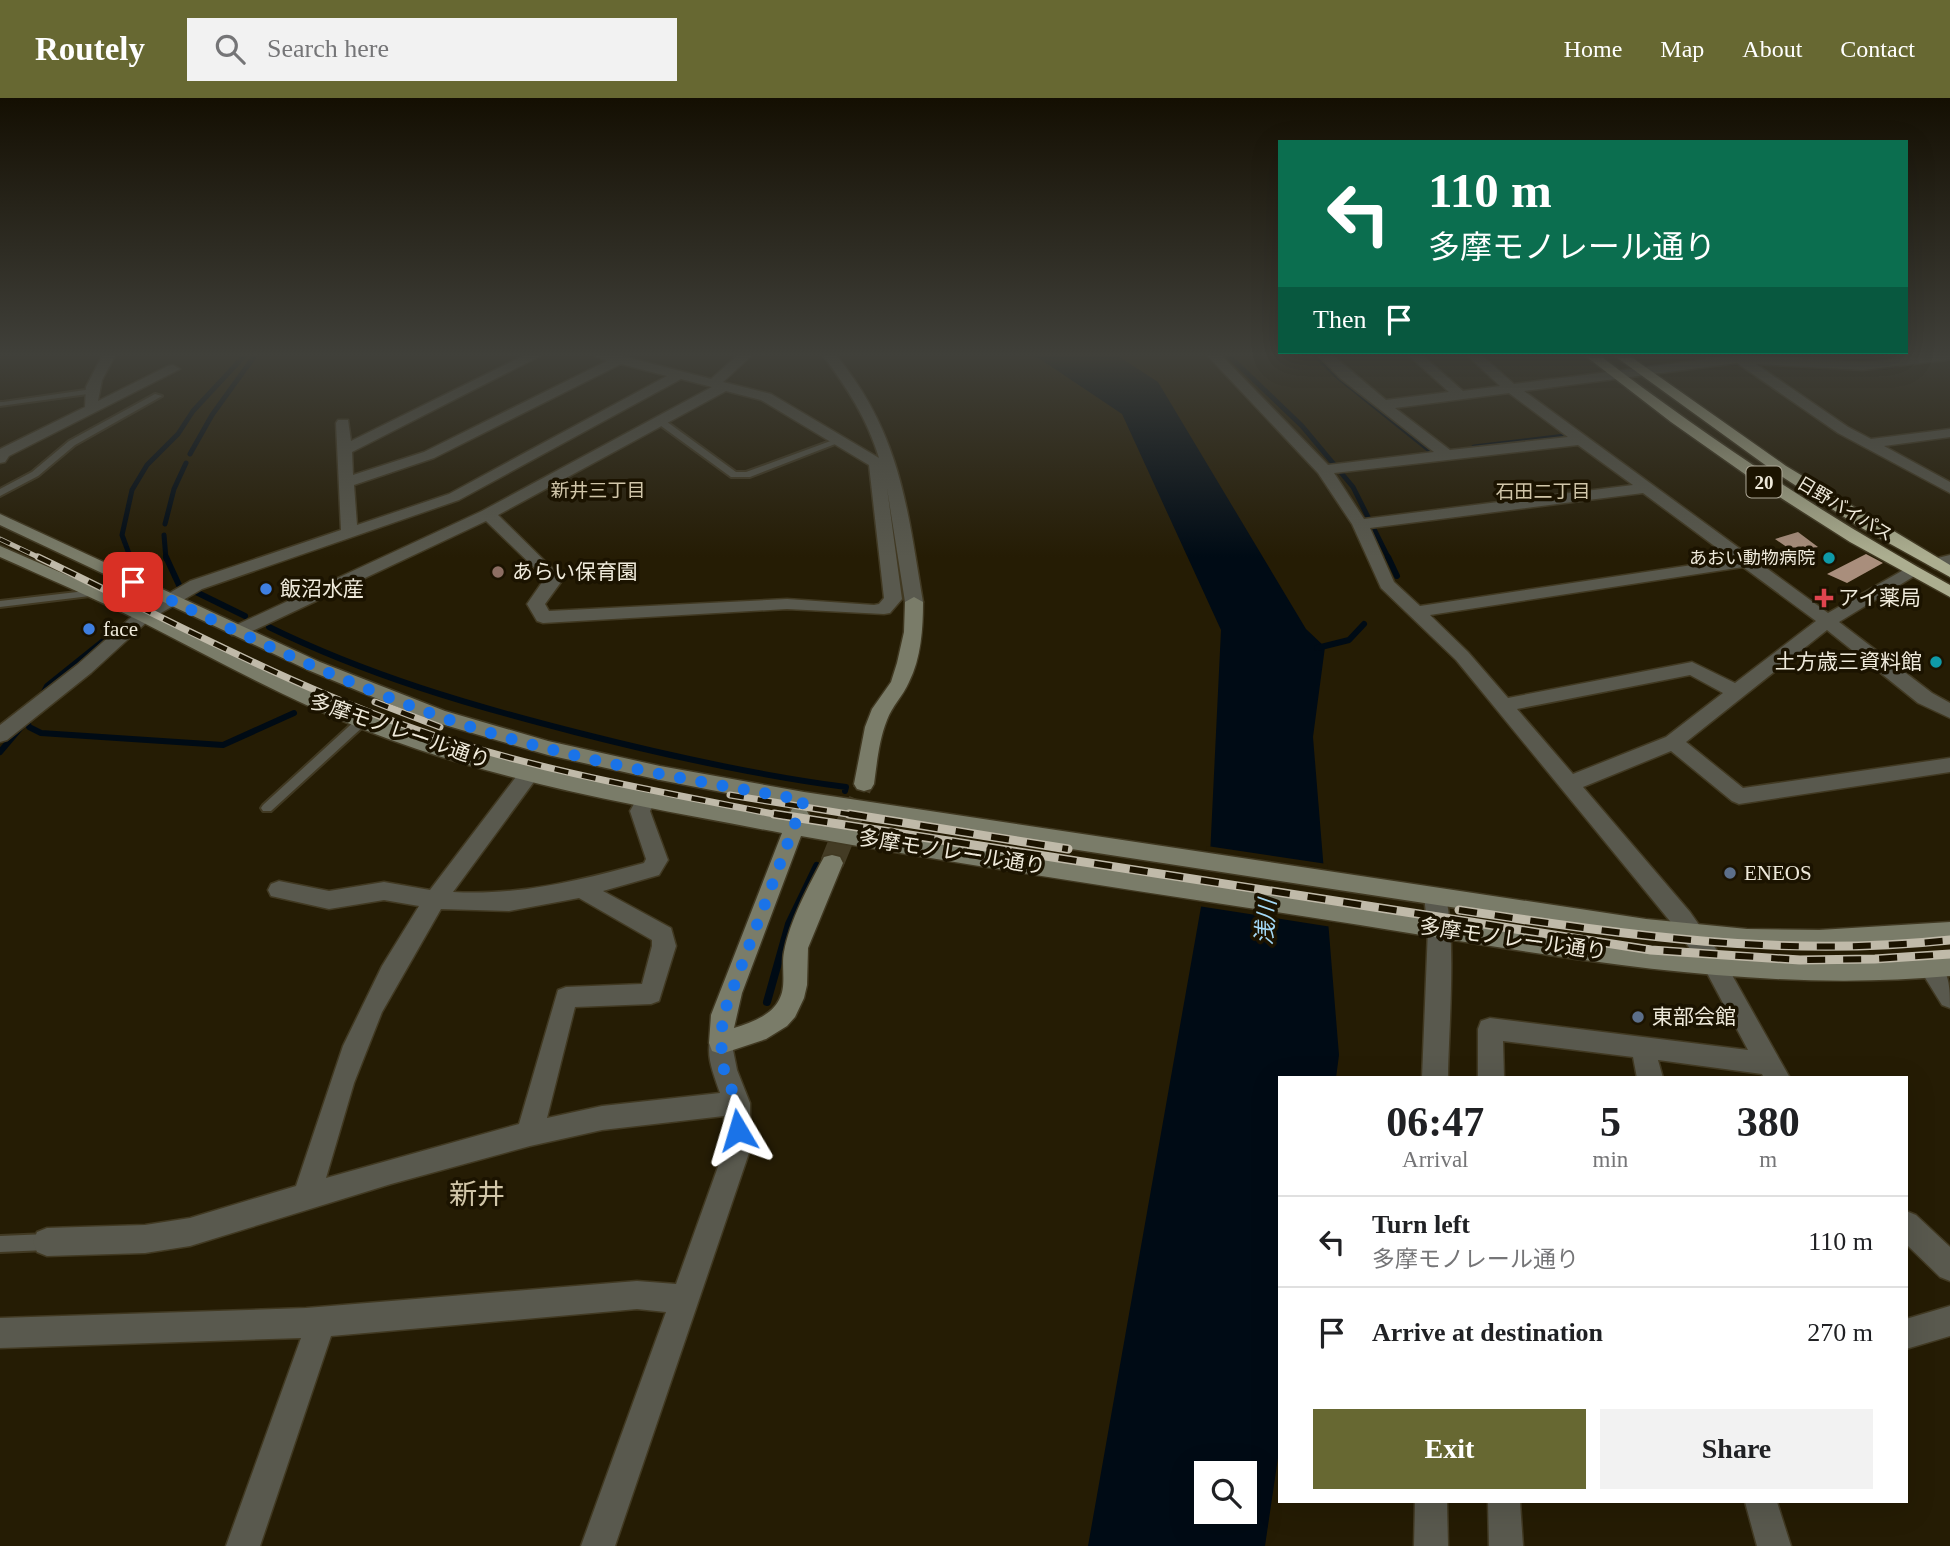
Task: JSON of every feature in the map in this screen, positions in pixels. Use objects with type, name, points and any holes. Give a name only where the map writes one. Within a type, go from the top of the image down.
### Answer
[{"type":"highway","name":"日野バイパス","points":[[1680,422],[1749,472],[1849,536],[1950,592]]},
{"type":"highway","name":"日野バイパス","points":[[1711,422],[1810,491],[1945,565]]},
{"type":"main road","name":"多摩モノレール通り","points":[[0,519],[314,666],[438,716],[660,773],[911,817],[1428,896],[1693,933],[1746,938],[1819,939],[1950,931]]},
{"type":"main road","name":"多摩モノレール通り","points":[[0,551],[143,616],[279,687],[362,721],[422,743],[529,774],[646,800],[901,845],[1431,927],[1715,966],[1844,971],[1940,967]]},
{"type":"main road","points":[[864,783],[869,749],[882,710],[899,682],[907,659],[915,619],[914,602]]},
{"type":"main road","points":[[804,800],[730,993],[723,1015],[721,1043],[758,1031],[784,1014],[793,998],[793,960],[801,933],[832,863]]},
{"type":"street","points":[[0,459],[4,453],[64,422]]},
{"type":"street","points":[[344,450],[401,422]]},
{"type":"street","points":[[346,483],[429,456],[497,422]]},
{"type":"street","points":[[0,735],[143,616],[196,585],[454,496],[592,422]]},
{"type":"street","points":[[238,631],[488,514],[659,422]]},
{"type":"street","points":[[807,422],[893,473]]},
{"type":"street","points":[[873,422],[893,473],[914,602]]},
{"type":"street","points":[[1280,422],[1333,469],[1368,523],[1387,584],[1462,656],[1693,933],[1715,966],[1773,1071]]},
{"type":"street","points":[[1404,422],[1447,455]]},
{"type":"street","points":[[1557,422],[1827,621],[1925,698],[1950,711]]},
{"type":"street","points":[[1835,422],[1869,444],[1950,488]]},
{"type":"street","points":[[343,423],[349,533]]},
{"type":"street","points":[[1869,444],[1950,433]]},
{"type":"street","points":[[1333,469],[1582,440]]},
{"type":"street","points":[[488,514],[553,577],[553,582],[536,604],[543,617],[787,604],[884,609],[893,599],[876,463]]},
{"type":"street","points":[[1368,523],[1646,488]]},
{"type":"street","points":[[1417,612],[1745,562]]},
{"type":"street","points":[[1569,784],[1673,742],[1827,621],[1913,572]]},
{"type":"street","points":[[1502,706],[1692,668],[1736,692]]},
{"type":"street","points":[[1673,742],[1739,796],[1950,765]]},
{"type":"street","points":[[306,1197],[355,1045],[399,958],[434,900],[529,774]]},
{"type":"street","points":[[279,890],[329,900],[384,891],[434,900],[481,904],[509,902],[584,888],[651,869],[657,860],[640,811],[646,800]]},
{"type":"street","points":[[530,1134],[566,997],[652,994],[664,946],[663,935],[589,894],[584,888]]},
{"type":"street","points":[[1428,896],[1435,1076]]},
{"type":"street","points":[[1940,967],[1950,998]]},
{"type":"street","points":[[1491,1076],[1490,1028],[1643,1047],[1773,1071]]},
{"type":"street","points":[[598,1546],[683,1299],[733,1166],[738,1130],[737,1103],[724,1070],[721,1043]]},
{"type":"street","points":[[1643,1047],[1650,1076]]},
{"type":"street","points":[[47,1242],[145,1239],[190,1232],[530,1134],[602,1118],[737,1103]]},
{"type":"street","points":[[1908,1228],[1950,1267]]},
{"type":"street","points":[[0,1333],[321,1322],[637,1295],[683,1299]]},
{"type":"street","points":[[1908,1333],[1950,1321]]},
{"type":"street","points":[[243,1546],[321,1322]]},
{"type":"street","points":[[1431,1503],[1431,1546]]},
{"type":"street","points":[[1504,1503],[1506,1546]]},
{"type":"street","points":[[1761,1503],[1774,1546]]},
{"type":"lane","points":[[0,493],[35,474],[72,443],[111,422]]},
{"type":"lane","points":[[661,422],[734,475],[747,475],[839,441]]},
{"type":"lane","points":[[0,604],[94,593]]},
{"type":"lane","points":[[267,808],[362,721]]},
{"type":"lane","points":[[0,1244],[47,1242]]},
{"type":"water","name":"浅川","points":[[1125,422],[1182,422],[1306,629],[1325,647],[1313,737],[1339,1055],[1336,1076],[1278,1076],[1278,1458],[1265,1546],[1088,1546],[1210,856],[1221,630]]},
{"type":"pier","points":[[1207,846],[1327,864],[1332,927],[1198,906]]},
{"type":"building","points":[[1798,532],[1818,547],[1794,552],[1775,539]]},
{"type":"building","points":[[1866,554],[1883,563],[1847,583],[1827,574]]},
{"type":"waterway","points":[[131,559],[122,535],[132,490],[147,465],[178,434],[186,422]]},
{"type":"waterway","points":[[190,454],[208,422]]},
{"type":"waterway","points":[[1297,422],[1353,487],[1388,557]]},
{"type":"waterway","points":[[1394,422],[1433,453]]},
{"type":"waterway","points":[[1474,447],[1565,436]]},
{"type":"waterway","points":[[165,524],[174,489],[186,463]]},
{"type":"waterway","points":[[164,535],[166,559]]},
{"type":"waterway","points":[[130,557],[133,566]]},
{"type":"waterway","points":[[166,557],[179,585]]},
{"type":"waterway","points":[[1388,557],[1397,576]]},
{"type":"waterway","points":[[196,592],[245,616]]},
{"type":"waterway","points":[[1317,648],[1349,640],[1364,624]]},
{"type":"waterway","points":[[269,627],[343,660],[496,711],[676,756],[778,777],[846,787],[845,791]]},
{"type":"waterway","points":[[42,696],[47,686],[118,629]]},
{"type":"waterway","points":[[27,720],[29,727],[41,733],[223,745],[294,713]]},
{"type":"waterway","points":[[0,752],[22,726]]},
{"type":"waterway","points":[[767,1002],[789,924],[817,866]]},
{"type":"tunnel","points":[[851,816],[864,784]]},
{"type":"tunnel","points":[[832,863],[852,814]]},
{"type":"railway","points":[[0,539],[42,559]]},
{"type":"railway","points":[[38,557],[273,671],[418,730],[554,769],[784,816]]},
{"type":"railway","points":[[375,702],[440,727]]},
{"type":"railway","points":[[730,795],[860,816]]},
{"type":"railway","points":[[774,814],[1651,950],[1800,960],[1950,954]]},
{"type":"railway","points":[[849,814],[1068,849]]},
{"type":"railway","points":[[1459,910],[1643,935],[1764,945],[1887,945],[1950,940]]},
{"type":"place","name":"あおい動物病院","points":[[1829,558]]},
{"type":"place","name":"あらい保育園","points":[[498,572]]},
{"type":"place","name":"飯沼水産","points":[[266,589]]},
{"type":"place","name":"アイ薬局","points":[[1824,598]]},
{"type":"place","name":"face","points":[[89,629]]},
{"type":"place","name":"土方歳三資料館","points":[[1936,662]]},
{"type":"place","name":"ENEOS","points":[[1730,873]]},
{"type":"place","name":"東部会館","points":[[1638,1017]]},
{"type":"district","name":"新井三丁目","points":[[598,490]]},
{"type":"district","name":"石田二丁目","points":[[1543,491]]},
{"type":"district","name":"新井","points":[[477,1194]]},
{"type":"route","points":[[133,582],[314,666],[438,716],[548,748],[660,773],[804,800],[723,1015],[721,1043],[724,1070],[737,1103],[738,1130]]}]
